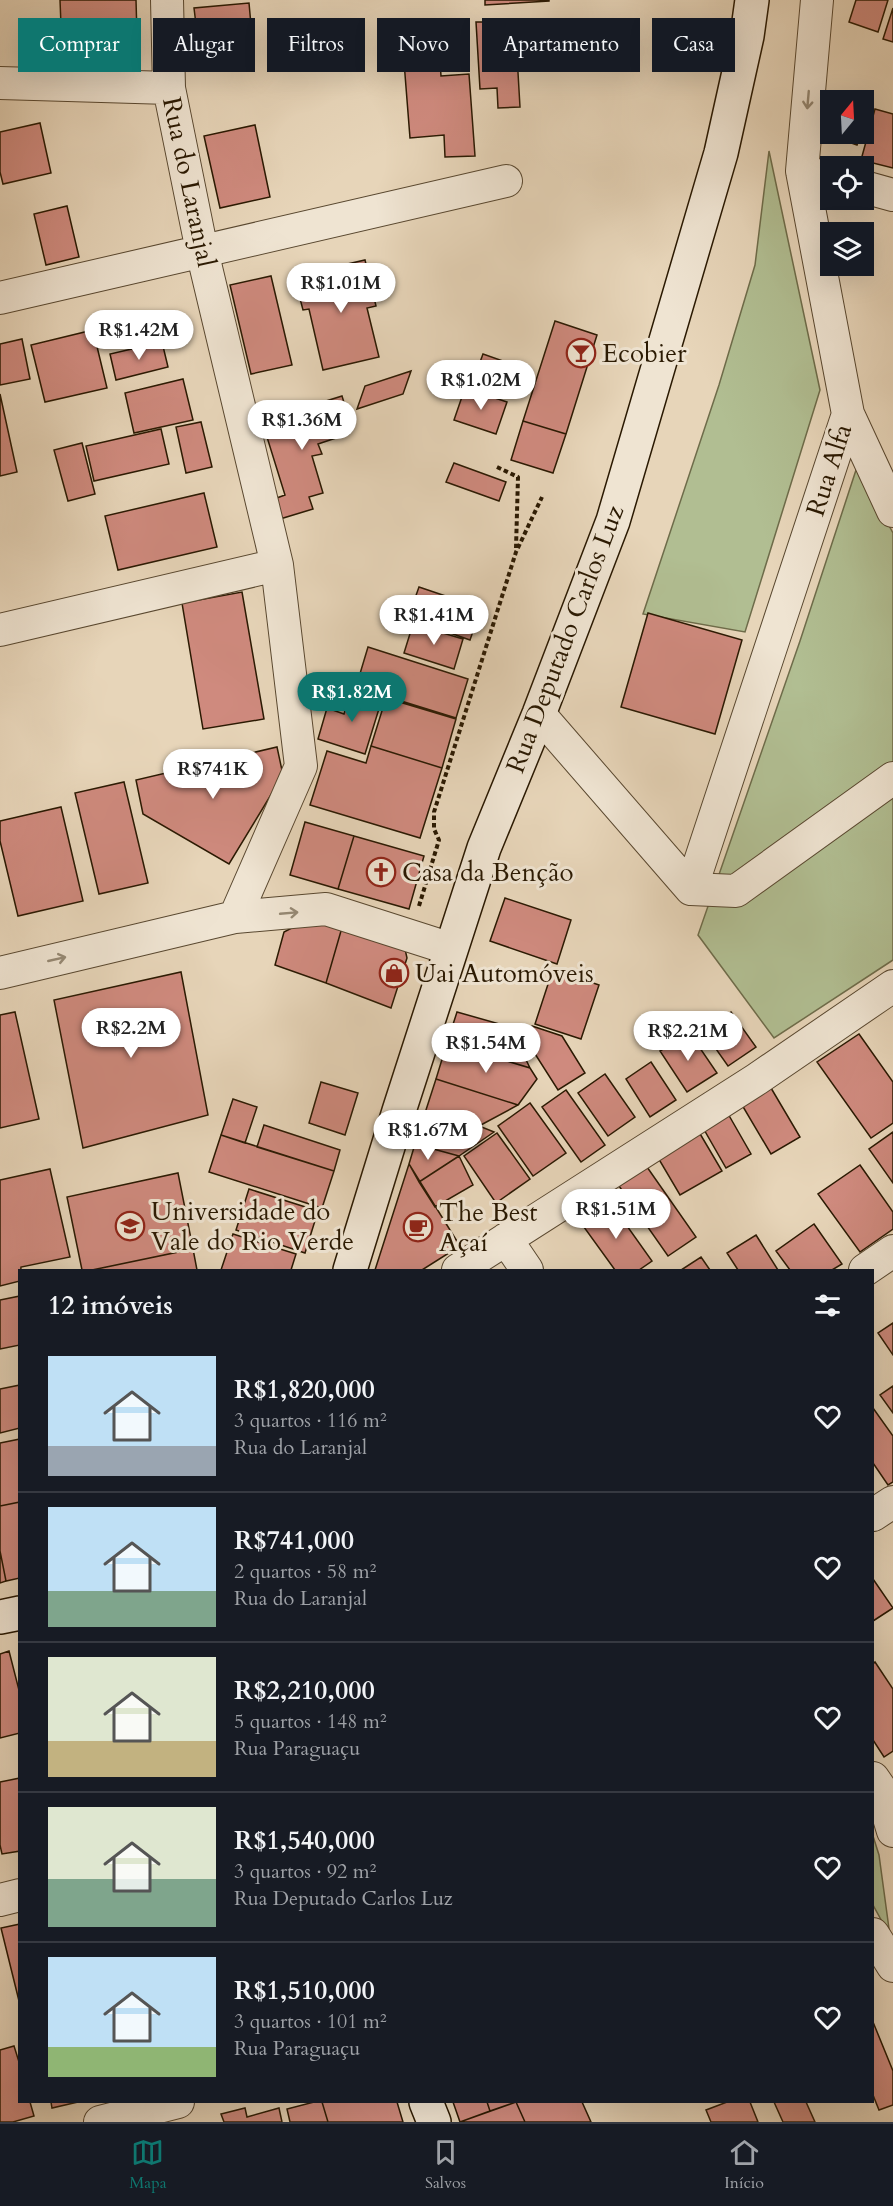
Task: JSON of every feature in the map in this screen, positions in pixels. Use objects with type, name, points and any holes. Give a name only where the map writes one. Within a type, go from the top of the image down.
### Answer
[{"type":"main road","name":"Rua Deputado Carlos Luz","points":[[350,1269],[484,848],[539,714],[616,510],[721,153],[747,36],[752,0]]},
{"type":"main road","points":[[0,1617],[18,1613]]},
{"type":"main road","points":[[426,2103],[434,2122]]},
{"type":"street","name":"Rua do Laranjal","points":[[167,0],[169,88],[202,251],[277,565],[301,766],[235,917]]},
{"type":"street","name":"Rua Alfa","points":[[691,889],[848,414],[816,175],[817,0]]},
{"type":"street","points":[[0,83],[169,88]]},
{"type":"street","points":[[0,298],[506,181]]},
{"type":"street","points":[[874,190],[893,195]]},
{"type":"street","points":[[848,414],[893,512]]},
{"type":"street","points":[[0,630],[277,565]]},
{"type":"street","points":[[539,714],[691,889],[736,891],[893,778]]},
{"type":"street","points":[[0,973],[235,917],[326,909],[451,949]]},
{"type":"street","points":[[460,1269],[757,1079],[893,986]]},
{"type":"street","points":[[506,1239],[526,1269]]},
{"type":"street","points":[[866,1269],[893,1251]]},
{"type":"street","points":[[874,1514],[893,1502]]},
{"type":"street","points":[[880,1785],[893,1831]]},
{"type":"street","points":[[0,1899],[18,1895]]},
{"type":"street","points":[[874,1936],[893,1966]]},
{"type":"street","points":[[100,2122],[173,2103]]},
{"type":"path","points":[[497,467],[518,477],[516,552]]},
{"type":"path","points":[[410,936],[439,840],[434,829],[434,812],[516,552],[542,497]]},
{"type":"green space","points":[[769,151],[820,390],[745,632],[643,614],[719,385],[755,265]]},
{"type":"green space","points":[[857,467],[893,533],[893,960],[774,1038],[698,935],[800,641]]},
{"type":"green space","points":[[874,1839],[879,1855],[890,1936],[874,1907]]},
{"type":"building","points":[[60,0],[136,0],[136,18],[61,18]]},
{"type":"building","points":[[485,0],[549,0],[549,1],[485,5]]},
{"type":"building","points":[[856,0],[888,0],[878,32],[849,22]]},
{"type":"building","points":[[249,3],[250,18],[195,18],[194,8]]},
{"type":"building","points":[[893,8],[893,42],[883,39]]},
{"type":"building","points":[[476,22],[482,22],[482,72],[518,72],[520,107],[498,108],[497,88],[480,89]]},
{"type":"building","points":[[405,72],[441,72],[441,76],[469,74],[475,156],[445,157],[444,135],[410,138]]},
{"type":"building","points":[[875,109],[893,114],[893,168],[874,163],[874,156],[862,156],[865,144],[874,144]]},
{"type":"building","points":[[40,123],[51,173],[3,184],[0,172],[0,132]]},
{"type":"building","points":[[255,125],[270,197],[220,208],[204,136]]},
{"type":"building","points":[[67,206],[79,257],[46,265],[34,214]]},
{"type":"building","points":[[365,260],[376,306],[367,308],[379,357],[323,370],[309,309],[303,310],[297,287],[306,285],[304,274]]},
{"type":"building","points":[[271,276],[292,365],[251,374],[230,285]]},
{"type":"building","points":[[555,321],[597,335],[566,434],[523,421]]},
{"type":"building","points":[[93,330],[107,388],[45,402],[31,345]]},
{"type":"building","points":[[22,339],[30,379],[0,385],[0,344]]},
{"type":"building","points":[[162,342],[168,367],[116,380],[110,354]]},
{"type":"building","points":[[483,354],[523,368],[512,398],[472,384]]},
{"type":"building","points":[[411,371],[403,394],[357,409],[365,386]]},
{"type":"building","points":[[183,379],[193,420],[134,433],[125,393]]},
{"type":"building","points":[[465,388],[507,402],[496,434],[454,420]]},
{"type":"building","points":[[0,394],[17,472],[0,476]]},
{"type":"building","points":[[342,396],[349,419],[335,423],[339,437],[318,444],[322,454],[312,456],[323,493],[309,497],[313,509],[280,519],[274,499],[285,495],[262,421]]},
{"type":"building","points":[[523,421],[566,434],[553,473],[511,460]]},
{"type":"building","points":[[201,422],[212,467],[186,473],[176,427]]},
{"type":"building","points":[[161,429],[169,464],[94,481],[86,446]]},
{"type":"building","points":[[82,443],[95,494],[68,501],[54,450]]},
{"type":"building","points":[[454,463],[506,482],[499,501],[446,482]]},
{"type":"building","points":[[204,493],[217,547],[118,570],[105,516]]},
{"type":"building","points":[[419,587],[481,608],[470,640],[408,618]]},
{"type":"building","points":[[242,592],[264,719],[203,729],[182,603]]},
{"type":"building","points":[[648,613],[742,640],[715,734],[621,707]]},
{"type":"building","points":[[413,624],[463,639],[454,669],[404,653]]},
{"type":"building","points":[[368,647],[468,679],[456,718],[356,687]]},
{"type":"building","points":[[351,690],[382,699],[365,754],[318,739],[327,708],[344,714]]},
{"type":"building","points":[[386,698],[456,719],[442,768],[371,746]]},
{"type":"building","points":[[371,746],[442,768],[420,838],[310,805],[327,751],[366,763]]},
{"type":"building","points":[[277,747],[283,775],[229,864],[143,814],[136,780]]},
{"type":"building","points":[[124,782],[148,883],[99,894],[75,793]]},
{"type":"building","points":[[61,807],[83,901],[18,916],[0,841],[0,821]]},
{"type":"building","points":[[305,822],[354,836],[338,889],[290,875]]},
{"type":"building","name":"Casa da Benção","points":[[354,836],[424,856],[409,909],[338,889]]},
{"type":"building","points":[[505,898],[571,920],[557,964],[490,941]]},
{"type":"building","points":[[307,920],[343,924],[326,983],[275,965],[284,932]]},
{"type":"building","points":[[343,924],[405,949],[407,958],[391,1008],[326,983]]},
{"type":"building","points":[[553,969],[599,985],[581,1039],[535,1024]]},
{"type":"building","points":[[181,972],[208,1115],[83,1148],[54,1000]]},
{"type":"building","points":[[15,1012],[39,1119],[0,1128],[0,1015]]},
{"type":"building","points":[[457,1012],[510,1027],[530,1068],[447,1043]]},
{"type":"building","points":[[731,1012],[756,1047],[728,1066],[704,1032]]},
{"type":"building","points":[[532,1026],[562,1036],[585,1073],[558,1090],[523,1035]]},
{"type":"building","points":[[689,1032],[717,1073],[687,1092],[660,1051]]},
{"type":"building","points":[[859,1034],[893,1082],[893,1123],[871,1138],[817,1062]]},
{"type":"building","points":[[447,1043],[530,1068],[537,1079],[518,1105],[436,1079]]},
{"type":"building","points":[[651,1062],[676,1100],[650,1117],[626,1079]]},
{"type":"building","points":[[605,1074],[635,1117],[608,1136],[578,1093]]},
{"type":"building","points":[[436,1079],[518,1105],[479,1126],[494,1132],[459,1156],[415,1144]]},
{"type":"building","points":[[321,1082],[358,1093],[345,1135],[309,1123]]},
{"type":"building","points":[[771,1088],[800,1137],[771,1154],[742,1105]]},
{"type":"building","points":[[566,1090],[605,1145],[581,1162],[542,1107]]},
{"type":"building","points":[[233,1099],[257,1107],[245,1143],[221,1135]]},
{"type":"building","points":[[530,1103],[566,1153],[533,1176],[498,1126]]},
{"type":"building","points":[[727,1112],[751,1154],[726,1168],[702,1126]]},
{"type":"building","points":[[264,1125],[340,1150],[334,1171],[257,1147]]},
{"type":"building","points":[[699,1132],[722,1171],[680,1195],[657,1156]]},
{"type":"building","points":[[893,1132],[893,1183],[869,1149]]},
{"type":"building","points":[[497,1133],[530,1179],[496,1203],[464,1156]]},
{"type":"building","points":[[221,1135],[334,1171],[322,1208],[209,1172]]},
{"type":"building","points":[[415,1144],[459,1156],[419,1182],[409,1164]]},
{"type":"building","points":[[459,1156],[473,1185],[435,1207],[419,1182]]},
{"type":"building","name":"The Best Açaí","points":[[409,1164],[460,1246],[424,1269],[375,1269]]},
{"type":"building","points":[[860,1165],[893,1212],[893,1229],[860,1252],[818,1194]]},
{"type":"building","points":[[647,1167],[696,1237],[668,1256],[619,1186]]},
{"type":"building","points":[[50,1169],[70,1257],[21,1267],[18,1269],[18,1282],[0,1286],[0,1180]]},
{"type":"building","name":"Universidade do Vale do Rio Verde","points":[[178,1173],[193,1249],[97,1269],[82,1269],[67,1197]]},
{"type":"building","points":[[249,1189],[318,1211],[305,1253],[236,1230]]},
{"type":"building","points":[[610,1202],[652,1261],[640,1269],[614,1269],[581,1223]]},
{"type":"building","points":[[814,1224],[842,1264],[834,1269],[789,1269],[776,1251]]},
{"type":"building","points":[[233,1234],[296,1254],[291,1269],[221,1269]]},
{"type":"building","points":[[756,1235],[777,1269],[737,1269],[727,1253]]},
{"type":"building","points":[[193,1249],[197,1269],[97,1269]]},
{"type":"building","points":[[701,1257],[709,1269],[683,1269]]},
{"type":"building","points":[[18,1296],[18,1345],[0,1349],[0,1300]]},
{"type":"building","points":[[893,1323],[893,1355],[878,1333]]},
{"type":"building","points":[[18,1385],[18,1428],[0,1433],[0,1389]]},
{"type":"building","points":[[893,1386],[893,1413],[880,1395]]},
{"type":"building","points":[[874,1409],[893,1436],[893,1482],[888,1485],[874,1464]]},
{"type":"building","points":[[18,1439],[18,1502],[0,1506],[0,1443]]},
{"type":"building","points":[[18,1502],[18,1578],[6,1581],[0,1551],[0,1506]]},
{"type":"building","points":[[0,1551],[6,1581],[0,1583]]},
{"type":"building","points":[[874,1580],[893,1608],[874,1620]]},
{"type":"building","points":[[9,1651],[18,1686],[18,1734],[0,1738],[0,1654]]},
{"type":"building","points":[[874,1663],[893,1689],[893,1751],[884,1757],[874,1742]]},
{"type":"building","points":[[18,1778],[18,1851],[2,1854],[0,1845],[0,1782]]},
{"type":"building","points":[[18,1924],[18,1997],[1,1928]]},
{"type":"building","points":[[874,2024],[893,2071],[893,2105],[879,2110],[874,2098]]},
{"type":"building","points":[[14,2046],[18,2059],[18,2103],[30,2103],[34,2116],[13,2122],[0,2122],[0,2050]]},
{"type":"building","points":[[51,2103],[74,2103],[52,2108]]},
{"type":"building","points":[[310,2103],[322,2103],[328,2122],[290,2122],[287,2109]]},
{"type":"building","points":[[322,2103],[397,2103],[403,2122],[328,2122]]},
{"type":"building","points":[[453,2103],[487,2103],[490,2111],[460,2122]]},
{"type":"building","points":[[487,2103],[513,2103],[490,2111]]},
{"type":"building","points":[[516,2103],[582,2103],[591,2122],[525,2122]]},
{"type":"building","points":[[516,2103],[525,2122],[460,2122]]},
{"type":"building","points":[[724,2103],[750,2103],[758,2122],[711,2122],[706,2110]]},
{"type":"building","points":[[774,2103],[806,2103],[815,2122],[783,2122]]},
{"type":"building","points":[[245,2108],[247,2117],[279,2108],[282,2122],[224,2122],[221,2114]]},
{"type":"place","name":"Ecobier","points":[[581,353]]},
{"type":"place","name":"Casa da Benção","points":[[381,872]]},
{"type":"place","name":"Uai Automóveis","points":[[394,973]]},
{"type":"place","name":"Universidade do Vale do Rio Verde","points":[[130,1226]]},
{"type":"place","name":"The Best Açaí","points":[[418,1227]]}]
